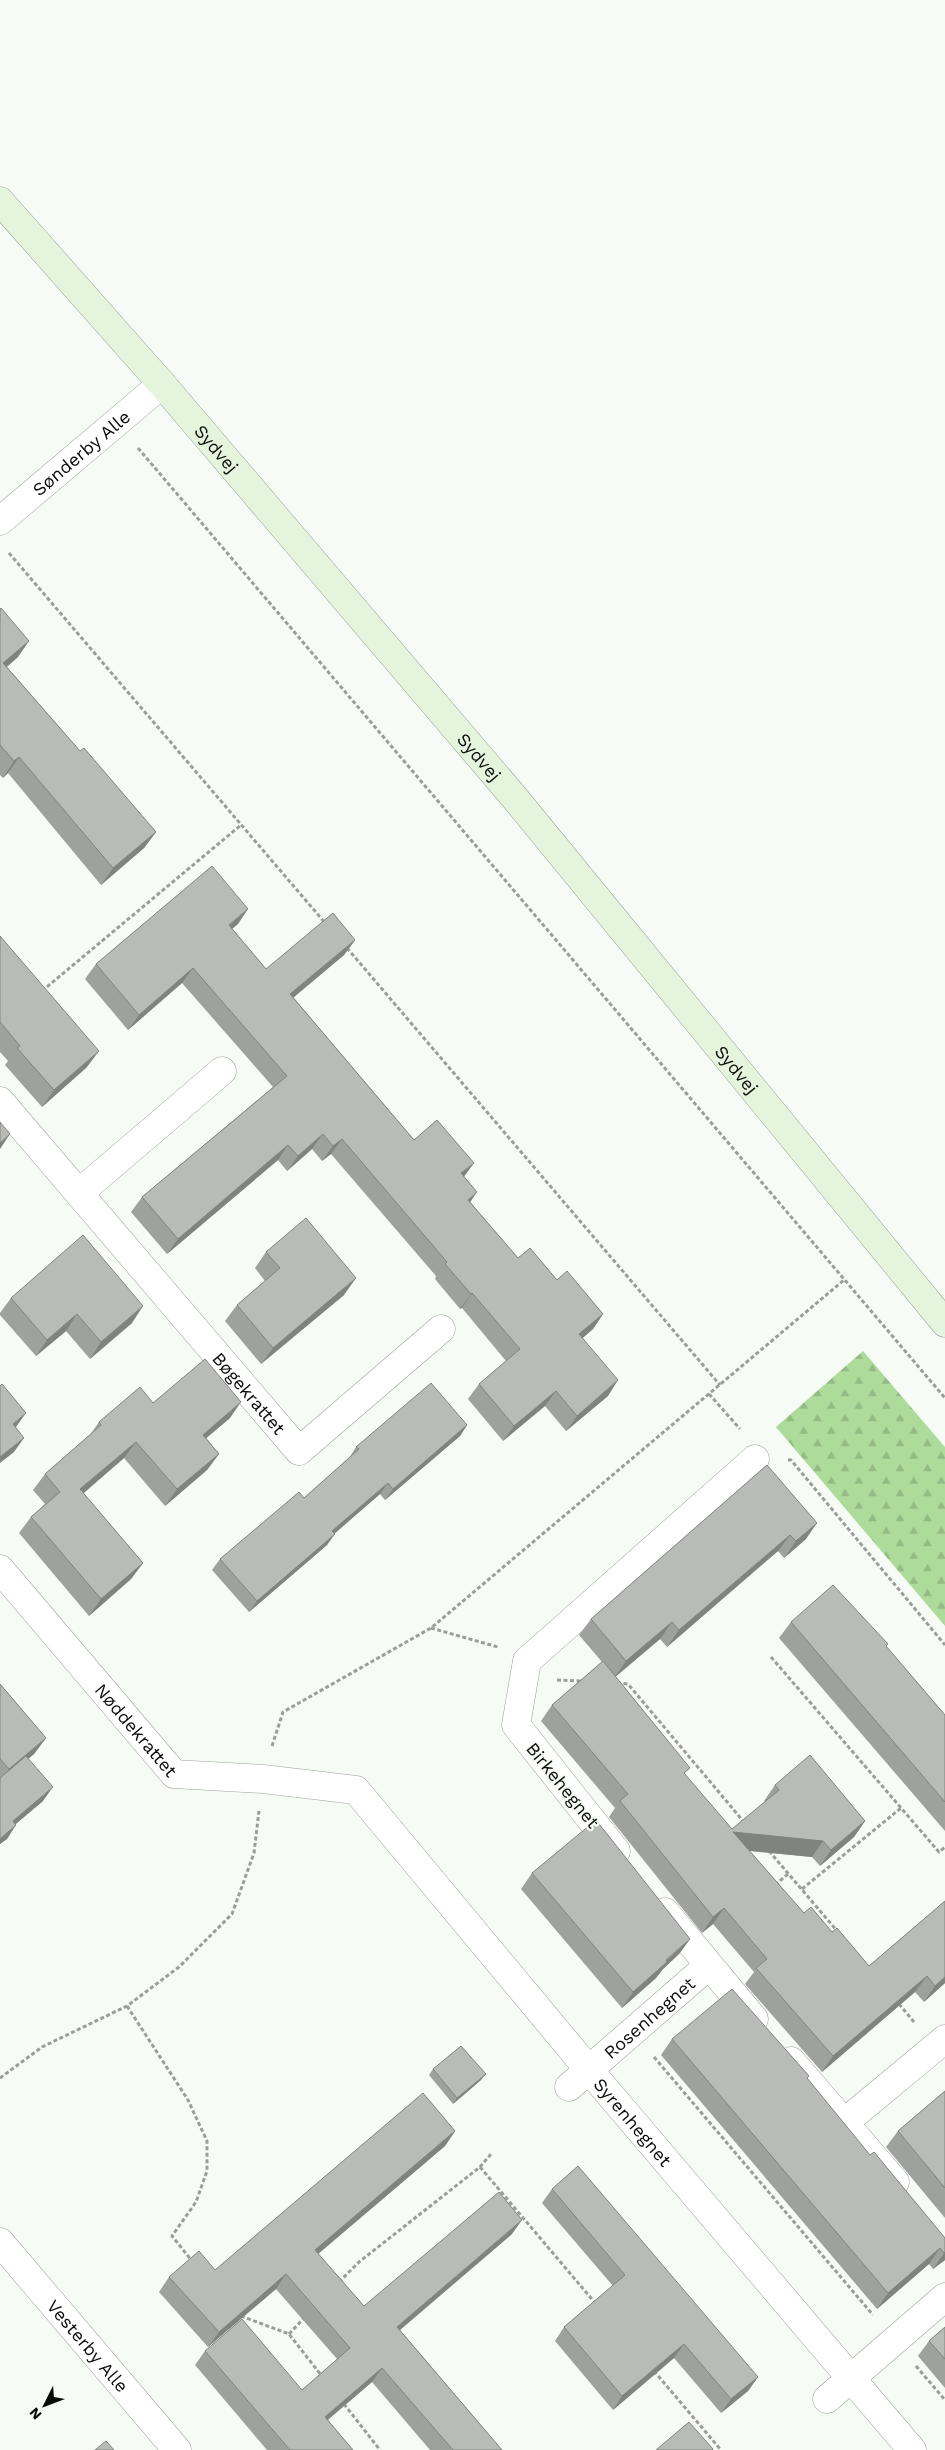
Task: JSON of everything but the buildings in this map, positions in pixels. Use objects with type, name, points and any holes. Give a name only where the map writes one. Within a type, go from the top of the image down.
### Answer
[{"type":"main road","name":"Sydvej","points":[[0,201],[162,384],[514,797],[945,1323]]},
{"type":"street","name":"Sønderby Alle","points":[[0,521],[162,384]]},
{"type":"street","points":[[79,1193],[222,1071]]},
{"type":"street","name":"Bøgekrattet","points":[[0,1100],[299,1451],[441,1329]]},
{"type":"street","points":[[527,1667],[755,1459]]},
{"type":"street","name":"Nøddekrattet","points":[[0,1569],[174,1774],[263,1779],[356,1790]]},
{"type":"street","name":"Birkehegnet","points":[[527,1667],[516,1725],[631,1870]]},
{"type":"street","name":"Syrenhegnet","points":[[356,1790],[589,2070],[912,2450]]},
{"type":"street","points":[[649,1892],[708,1966],[845,2122],[911,2202]]},
{"type":"street","name":"Rosenhegnet","points":[[569,2088],[708,1966]]},
{"type":"street","points":[[845,2122],[940,2043]]},
{"type":"street","name":"Vesterby Alle","points":[[0,2242],[177,2450]]},
{"type":"street","points":[[827,2399],[945,2297]]},
{"type":"path","points":[[117,423],[945,1398]]},
{"type":"path","points":[[6,550],[332,930]]},
{"type":"path","points":[[38,995],[241,824]]},
{"type":"path","points":[[345,946],[720,1384]]},
{"type":"path","points":[[0,2078],[42,2047],[127,2006],[179,1967],[232,1914],[254,1853],[263,1779],[282,1712],[431,1628],[844,1280]]},
{"type":"path","points":[[709,1394],[756,1446],[755,1459],[791,1460],[945,1645]]},
{"type":"path","points":[[431,1628],[527,1667],[590,1682]]},
{"type":"path","points":[[771,1657],[939,1852],[945,1848]]},
{"type":"path","points":[[609,1683],[628,1684],[750,1828]]},
{"type":"path","points":[[802,1889],[901,1808]]},
{"type":"path","points":[[762,1843],[840,1934]]},
{"type":"path","points":[[774,1886],[788,1874]]},
{"type":"path","points":[[897,2002],[940,2043]]},
{"type":"path","points":[[127,2006],[188,2100],[207,2141],[207,2171],[199,2194],[196,2202],[172,2236],[197,2267]]},
{"type":"path","points":[[632,2032],[945,2400]]},
{"type":"path","points":[[334,2288],[359,2262],[480,2167],[491,2154]]},
{"type":"path","points":[[480,2167],[600,2309]]},
{"type":"path","points":[[233,2313],[289,2334],[325,2380]]},
{"type":"path","points":[[289,2334],[308,2314]]},
{"type":"path","points":[[651,2368],[721,2450]]},
{"type":"path","points":[[338,2396],[380,2450]]},
{"type":"green space","points":[[863,1351],[945,1447],[945,1626],[776,1427]]}]
